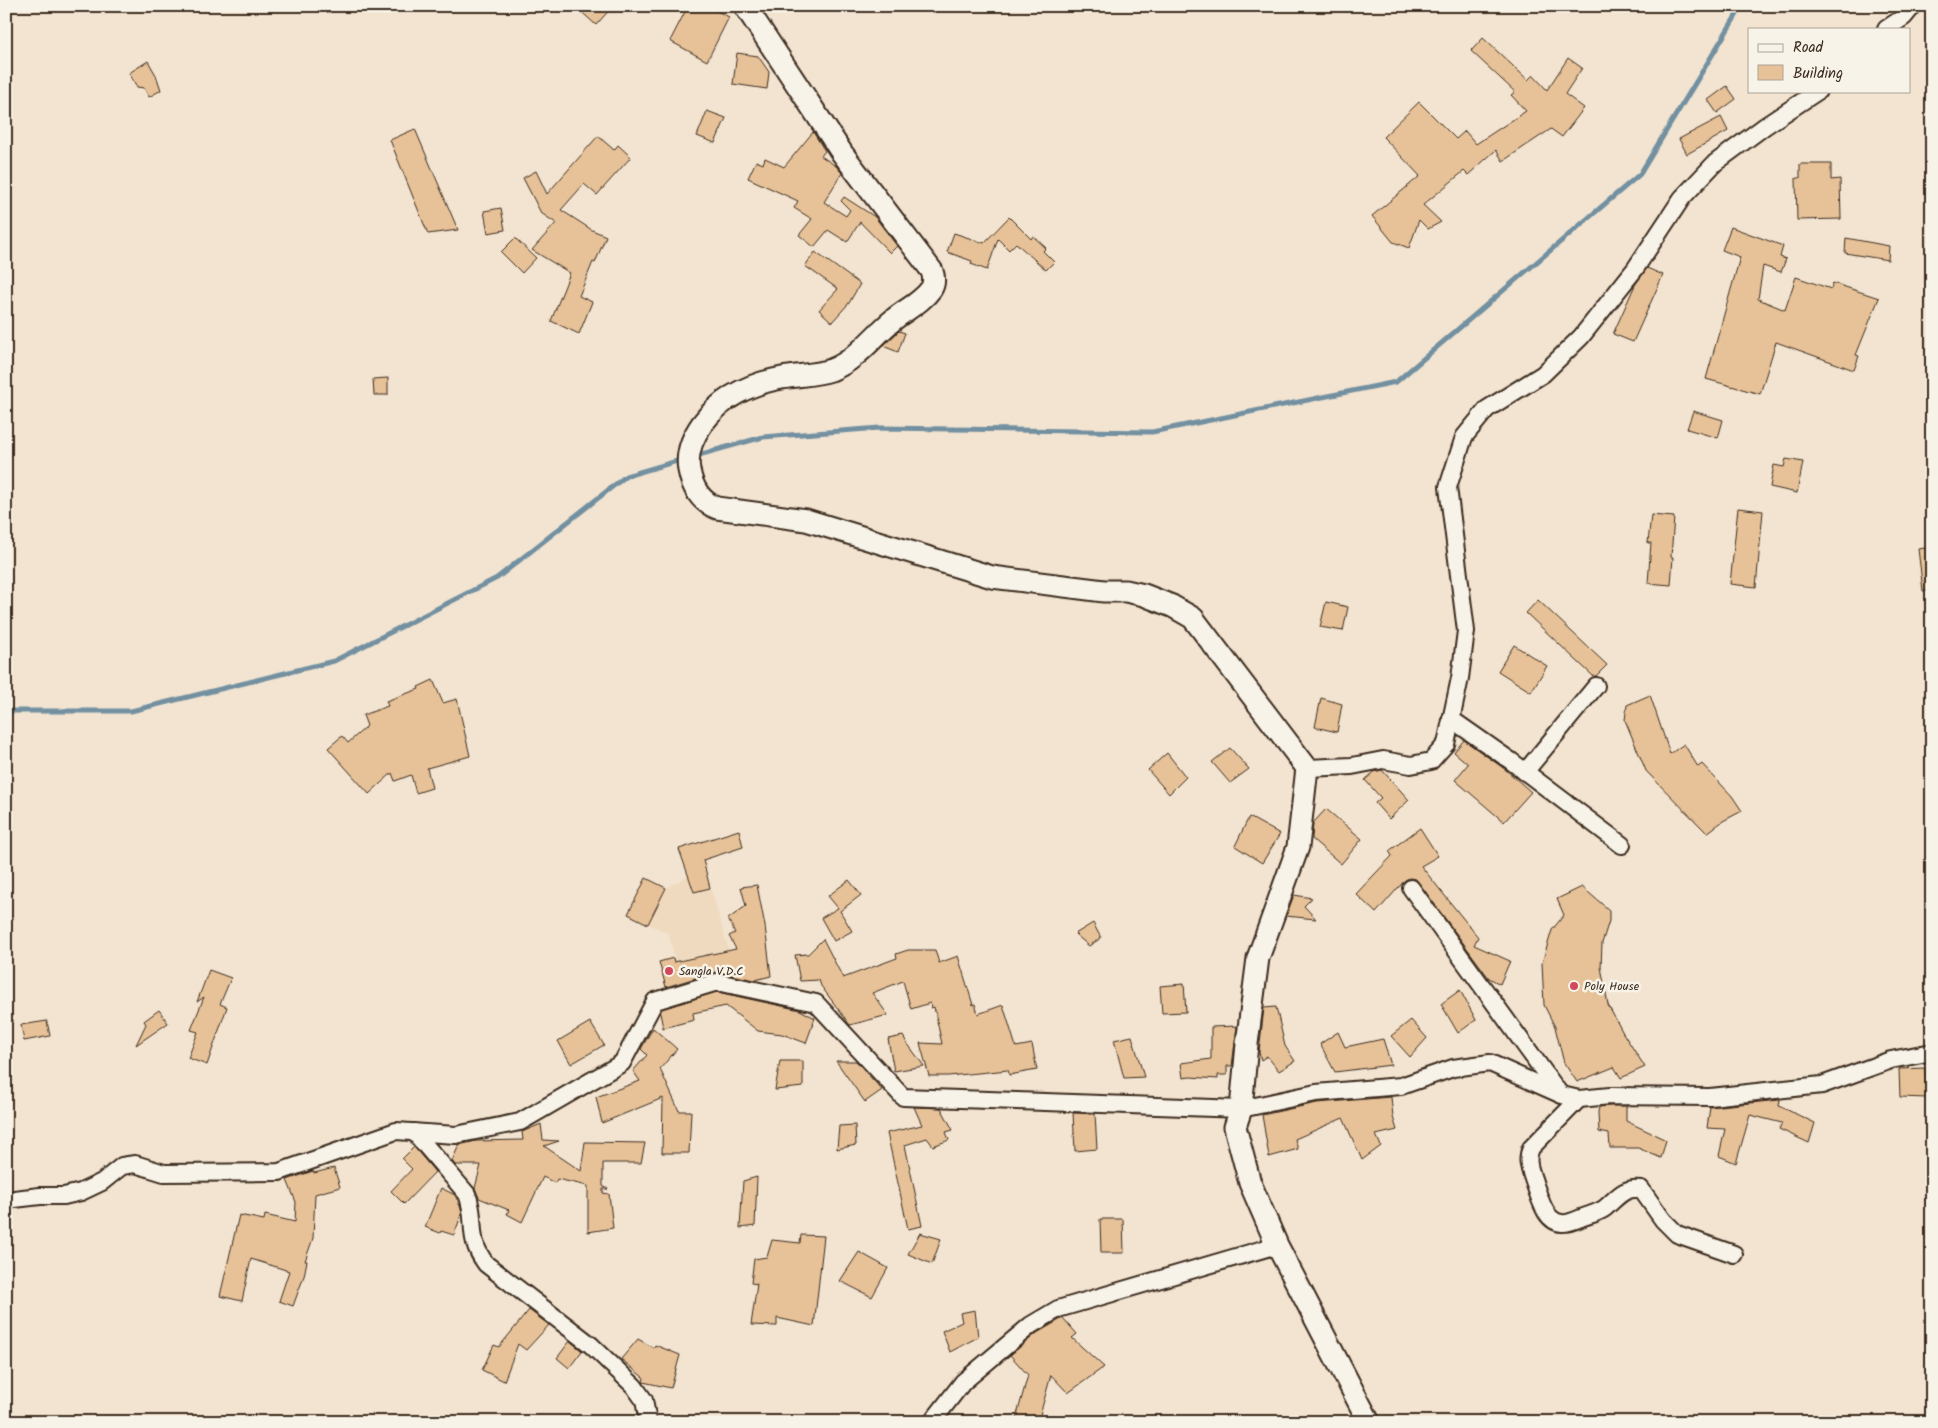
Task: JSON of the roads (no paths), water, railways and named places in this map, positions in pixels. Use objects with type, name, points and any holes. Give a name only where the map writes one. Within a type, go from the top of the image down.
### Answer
[{"type":"street","points":[[746,6],[842,153],[932,271],[934,280],[932,287],[917,304],[894,319],[850,361],[830,370],[781,378],[754,385],[737,392],[718,406],[695,434],[688,462],[690,478],[696,491],[707,504],[717,508],[806,520],[992,577],[1126,591],[1144,595],[1172,606],[1193,618],[1306,768],[1298,847],[1258,958],[1241,1108],[1235,1127],[1250,1183],[1277,1245],[1369,1422]]},
{"type":"street","points":[[1888,28],[1904,17],[1913,6]]},
{"type":"street","points":[[1306,768],[1352,766],[1383,760],[1410,765],[1431,761],[1446,744],[1460,678],[1466,632],[1448,487],[1464,438],[1487,409],[1543,374],[1581,337],[1635,270],[1682,198],[1715,163],[1765,126],[1816,92]]},
{"type":"street","points":[[1525,772],[1596,686]]},
{"type":"street","points":[[1451,719],[1622,845]]},
{"type":"street","points":[[1411,888],[1562,1095]]},
{"type":"street","points":[[6,1200],[40,1196],[64,1196],[81,1192],[102,1182],[122,1166],[135,1164],[164,1173],[279,1172],[396,1131],[456,1135],[520,1122],[622,1062],[654,1001],[717,982],[816,1003],[903,1097],[1241,1108],[1316,1093],[1401,1086],[1453,1068],[1490,1062],[1562,1095],[1580,1099],[1610,1096],[1710,1097],[1822,1085],[1892,1060],[1932,1052]]},
{"type":"street","points":[[1580,1099],[1528,1153],[1528,1162],[1543,1208],[1553,1219],[1563,1224],[1604,1209],[1622,1192],[1634,1188],[1641,1189],[1663,1220],[1676,1234],[1734,1254]]},
{"type":"street","points":[[414,1132],[467,1194],[470,1203],[472,1237],[477,1253],[486,1264],[591,1345],[640,1394],[644,1400],[648,1422]]},
{"type":"street","points":[[932,1422],[963,1382],[1032,1325],[1058,1309],[1277,1245]]},
{"type":"waterway","points":[[695,456],[763,437],[880,428],[1152,432],[1396,382],[1640,174],[1742,6]]},
{"type":"waterway","points":[[6,711],[131,711],[334,661],[497,578],[626,476],[684,459]]},
{"type":"place","name":"Sangla V.D.C","points":[[669,971]]},
{"type":"place","name":"Poly House","points":[[1574,986]]}]
